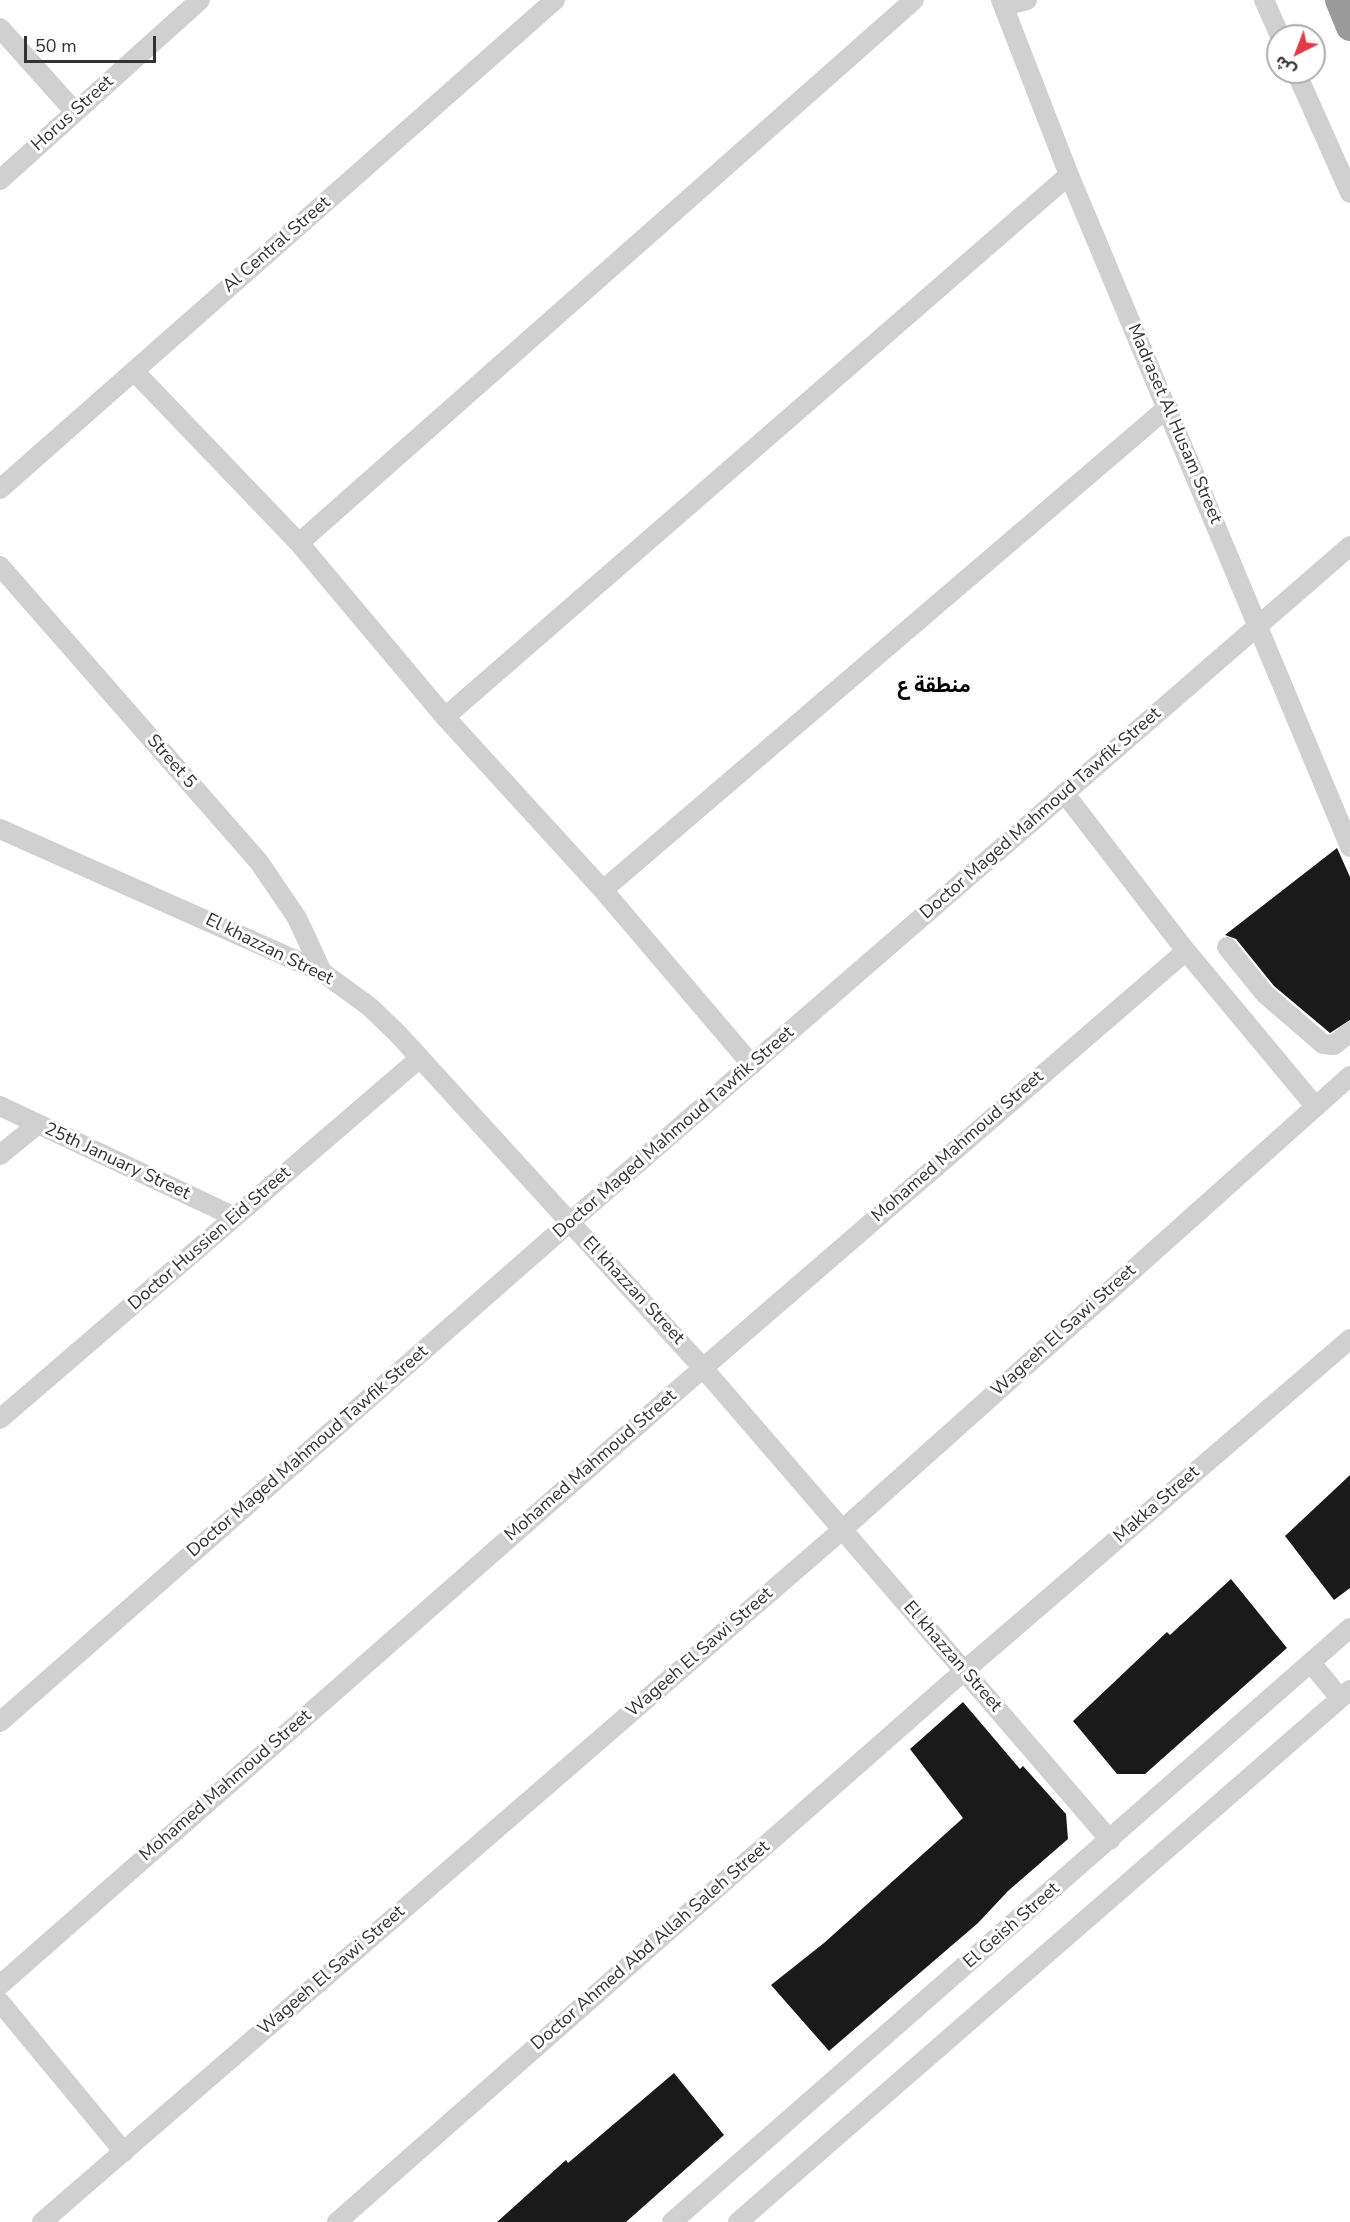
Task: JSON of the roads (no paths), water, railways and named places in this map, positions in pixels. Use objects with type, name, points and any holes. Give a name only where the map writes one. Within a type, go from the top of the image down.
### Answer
[{"type":"highway","points":[[1339,0],[1350,27]]},
{"type":"street","name":"Horus Street","points":[[0,180],[200,0]]},
{"type":"street","name":"Al Central Street","points":[[0,489],[555,0]]},
{"type":"street","points":[[299,543],[915,0]]},
{"type":"street","points":[[1002,3],[1027,0]]},
{"type":"street","points":[[1264,0],[1275,24]]},
{"type":"street","name":"Madraset Al Husam Street","points":[[1002,3],[1069,175],[1168,407],[1350,848]]},
{"type":"street","points":[[0,28],[75,112]]},
{"type":"street","points":[[1301,84],[1350,193]]},
{"type":"street","points":[[445,717],[1069,175]]},
{"type":"street","points":[[134,371],[299,543],[445,717],[603,890],[752,1065]]},
{"type":"street","points":[[603,890],[1168,407]]},
{"type":"street","name":"Doctor Maged Mahmoud Tawfik Street","points":[[0,1722],[570,1222],[1350,546]]},
{"type":"street","name":"Street 5","points":[[0,566],[259,862],[297,918],[322,972]]},
{"type":"street","points":[[1065,794],[1186,951],[1316,1106]]},
{"type":"street","name":"El khazzan Street","points":[[0,829],[322,972],[370,1006],[703,1368],[1110,1840]]},
{"type":"street","points":[[1227,946],[1264,994],[1323,1044],[1334,1045],[1350,1032]]},
{"type":"street","name":"Mohamed Mahmoud Street","points":[[0,1985],[703,1368],[1186,951]]},
{"type":"street","points":[[1241,1017],[1264,994]]},
{"type":"street","name":"Doctor Hussien Eid Street","points":[[0,1419],[420,1058]]},
{"type":"street","name":"Wageeh El Sawi Street","points":[[42,2222],[842,1530],[1350,1076]]},
{"type":"street","name":"25th January Street","points":[[0,1106],[235,1217]]},
{"type":"street","points":[[0,1155],[38,1124]]},
{"type":"street","name":"Makka Street","points":[[964,1671],[1350,1339]]},
{"type":"street","name":"El Geish Street","points":[[672,2222],[1350,1628]]},
{"type":"street","points":[[738,2222],[1345,1694],[1311,1663]]},
{"type":"street","name":"Doctor Ahmed Abd Allah Saleh Street","points":[[338,2222],[964,1671]]},
{"type":"street","points":[[0,2002],[124,2152]]},
{"type":"district","name":"منطقة ع","points":[[934,687]]}]
